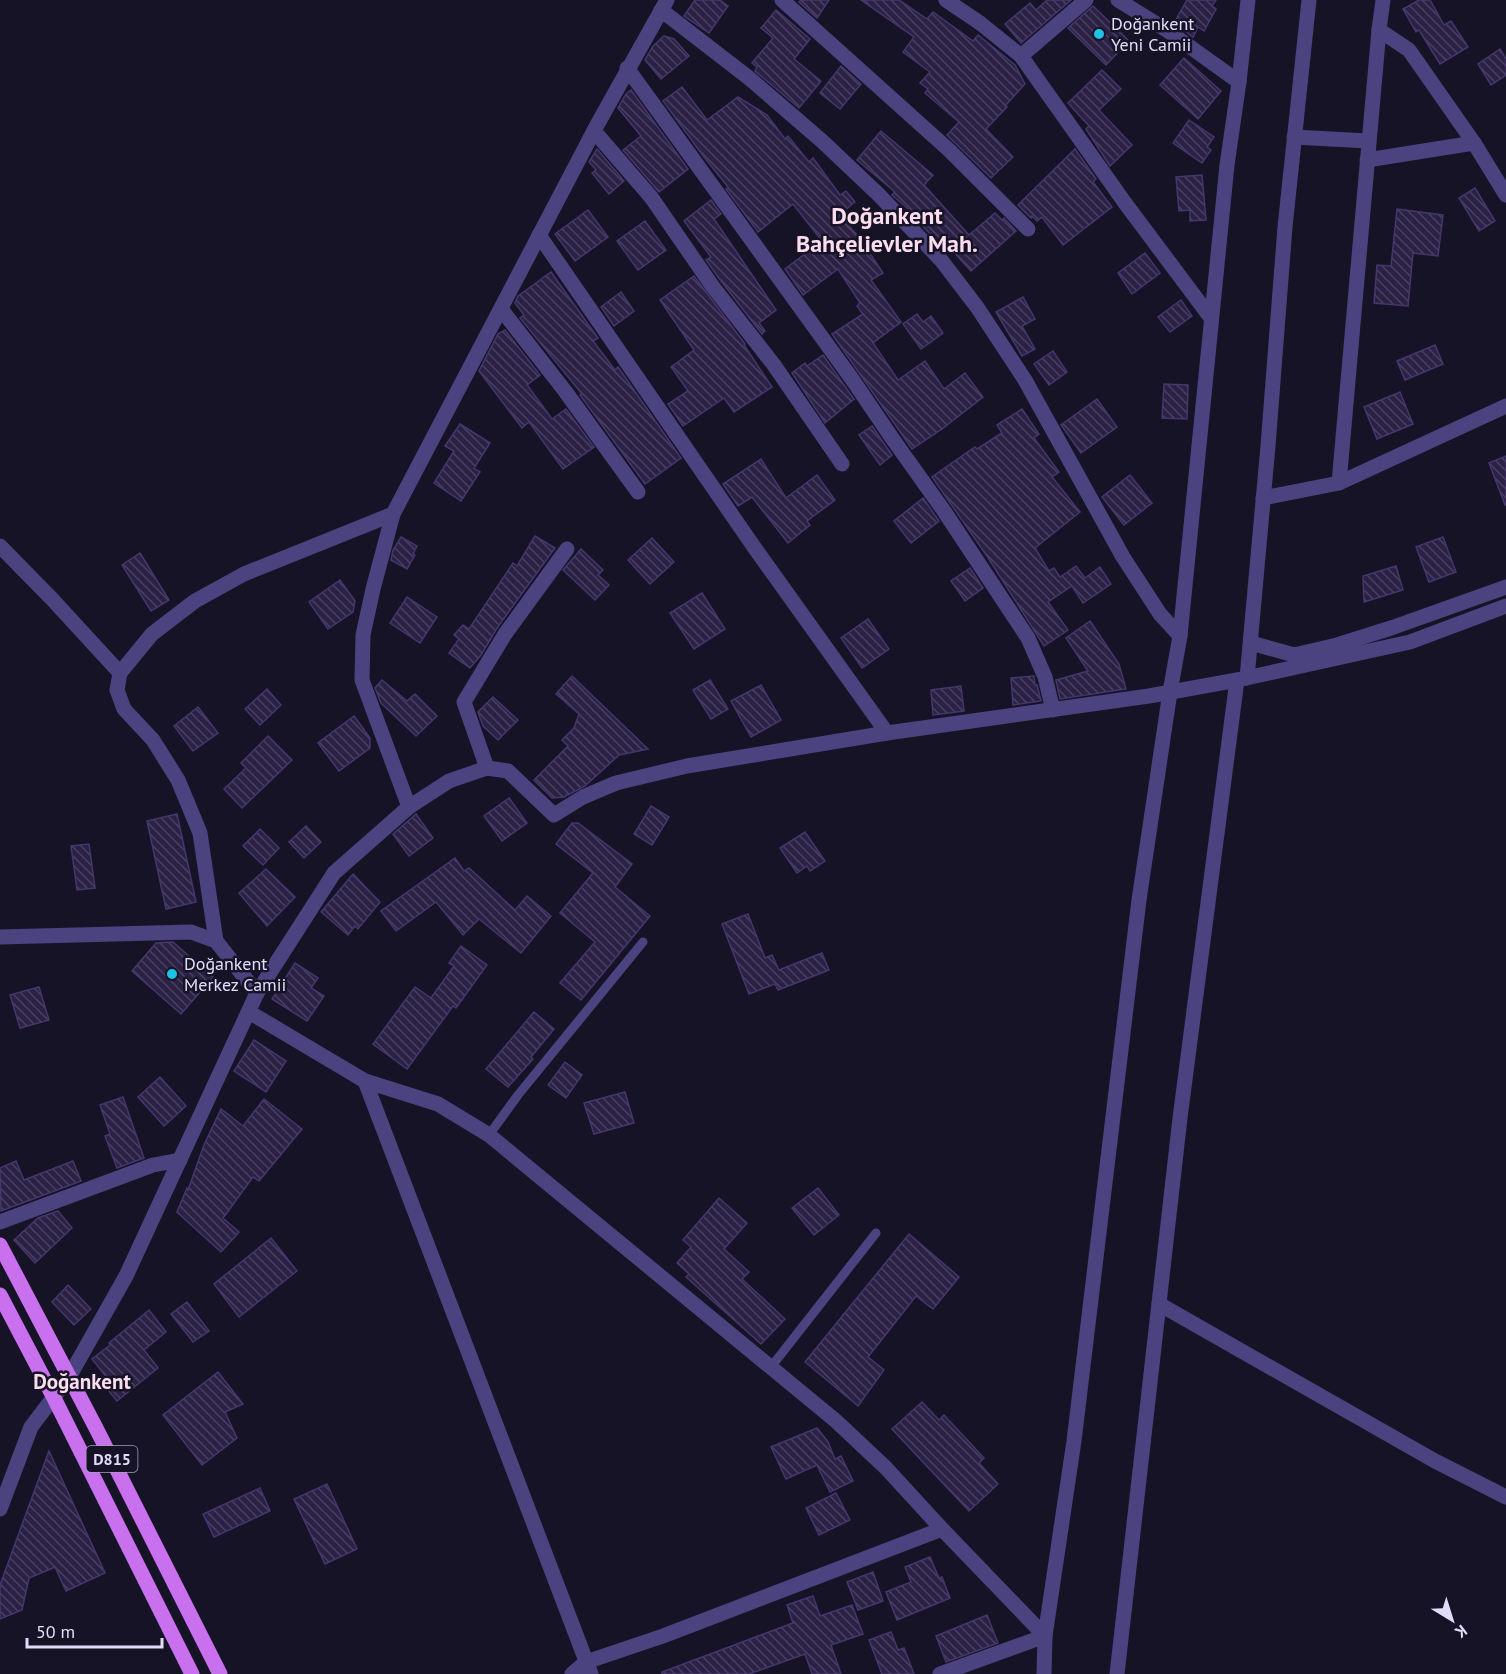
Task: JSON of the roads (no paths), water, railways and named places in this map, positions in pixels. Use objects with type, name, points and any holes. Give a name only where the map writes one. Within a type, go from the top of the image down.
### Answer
[{"type":"main road","name":"D815","points":[[0,1245],[96,1428],[220,1674]]},
{"type":"main road","name":"D815","points":[[0,1295],[192,1674]]},
{"type":"street","points":[[782,0],[949,150],[1028,229]]},
{"type":"street","points":[[946,0],[980,23],[1021,56],[1125,203],[1211,318]]},
{"type":"street","points":[[1021,56],[1086,0]]},
{"type":"street","points":[[1118,0],[1239,82]]},
{"type":"street","points":[[1044,1674],[1045,1636],[1074,1441],[1138,912],[1180,636],[1227,165],[1248,0]]},
{"type":"street","points":[[1117,1674],[1180,1118],[1242,679],[1251,643],[1285,227],[1310,0]]},
{"type":"street","points":[[1339,483],[1368,141],[1383,0]]},
{"type":"street","points":[[410,807],[362,680],[363,635],[393,514],[627,68],[664,5],[822,141],[879,195],[941,260],[977,307],[1025,380],[1123,557],[1160,614],[1180,636]]},
{"type":"street","points":[[1379,30],[1410,50],[1474,143],[1506,195]]},
{"type":"street","points":[[627,68],[852,379],[1016,618],[1028,638],[1045,677],[1053,710]]},
{"type":"street","points":[[594,131],[651,197],[713,286],[774,365],[842,464]]},
{"type":"street","points":[[1294,137],[1368,141]]},
{"type":"street","points":[[1367,160],[1474,143]]},
{"type":"street","points":[[539,235],[754,547],[887,733]]},
{"type":"street","points":[[501,309],[565,391],[638,492]]},
{"type":"street","points":[[1263,498],[1339,483],[1506,406]]},
{"type":"street","points":[[257,993],[216,941],[200,833],[178,780],[153,740],[124,709],[117,690],[120,673],[152,634],[195,601],[244,574],[393,514]]},
{"type":"street","points":[[0,546],[120,673]]},
{"type":"street","points":[[487,768],[464,702],[505,634],[567,549]]},
{"type":"street","points":[[1251,643],[1294,655],[1337,645],[1391,628],[1506,587]]},
{"type":"street","points":[[0,1509],[31,1426],[69,1377],[126,1276],[257,993],[334,873],[410,807],[449,781],[487,768],[508,771],[554,815],[583,797],[616,783],[687,766],[1242,679],[1410,642],[1506,606]]},
{"type":"street","points":[[0,937],[191,932],[216,941]]},
{"type":"street","points":[[249,1012],[365,1081],[438,1104],[489,1135],[836,1421],[886,1468],[1045,1636]]},
{"type":"street","points":[[365,1081],[589,1668]]},
{"type":"street","points":[[0,1222],[153,1166],[180,1160]]},
{"type":"street","points":[[1159,1304],[1435,1461],[1506,1497]]},
{"type":"street","points":[[572,1674],[674,1632],[942,1529]]},
{"type":"street","points":[[940,1674],[1045,1636]]},
{"type":"lane","points":[[489,1135],[518,1095],[644,942]]},
{"type":"lane","points":[[771,1367],[876,1233]]},
{"type":"place","name":"Doğankent Yeni Camii","points":[[1099,34]]},
{"type":"place","name":"Doğankent Merkez Camii","points":[[172,974]]},
{"type":"district","name":"Doğankent Bahçelievler Mah.","points":[[887,230]]},
{"type":"district","name":"Doğankent","points":[[82,1382]]}]
